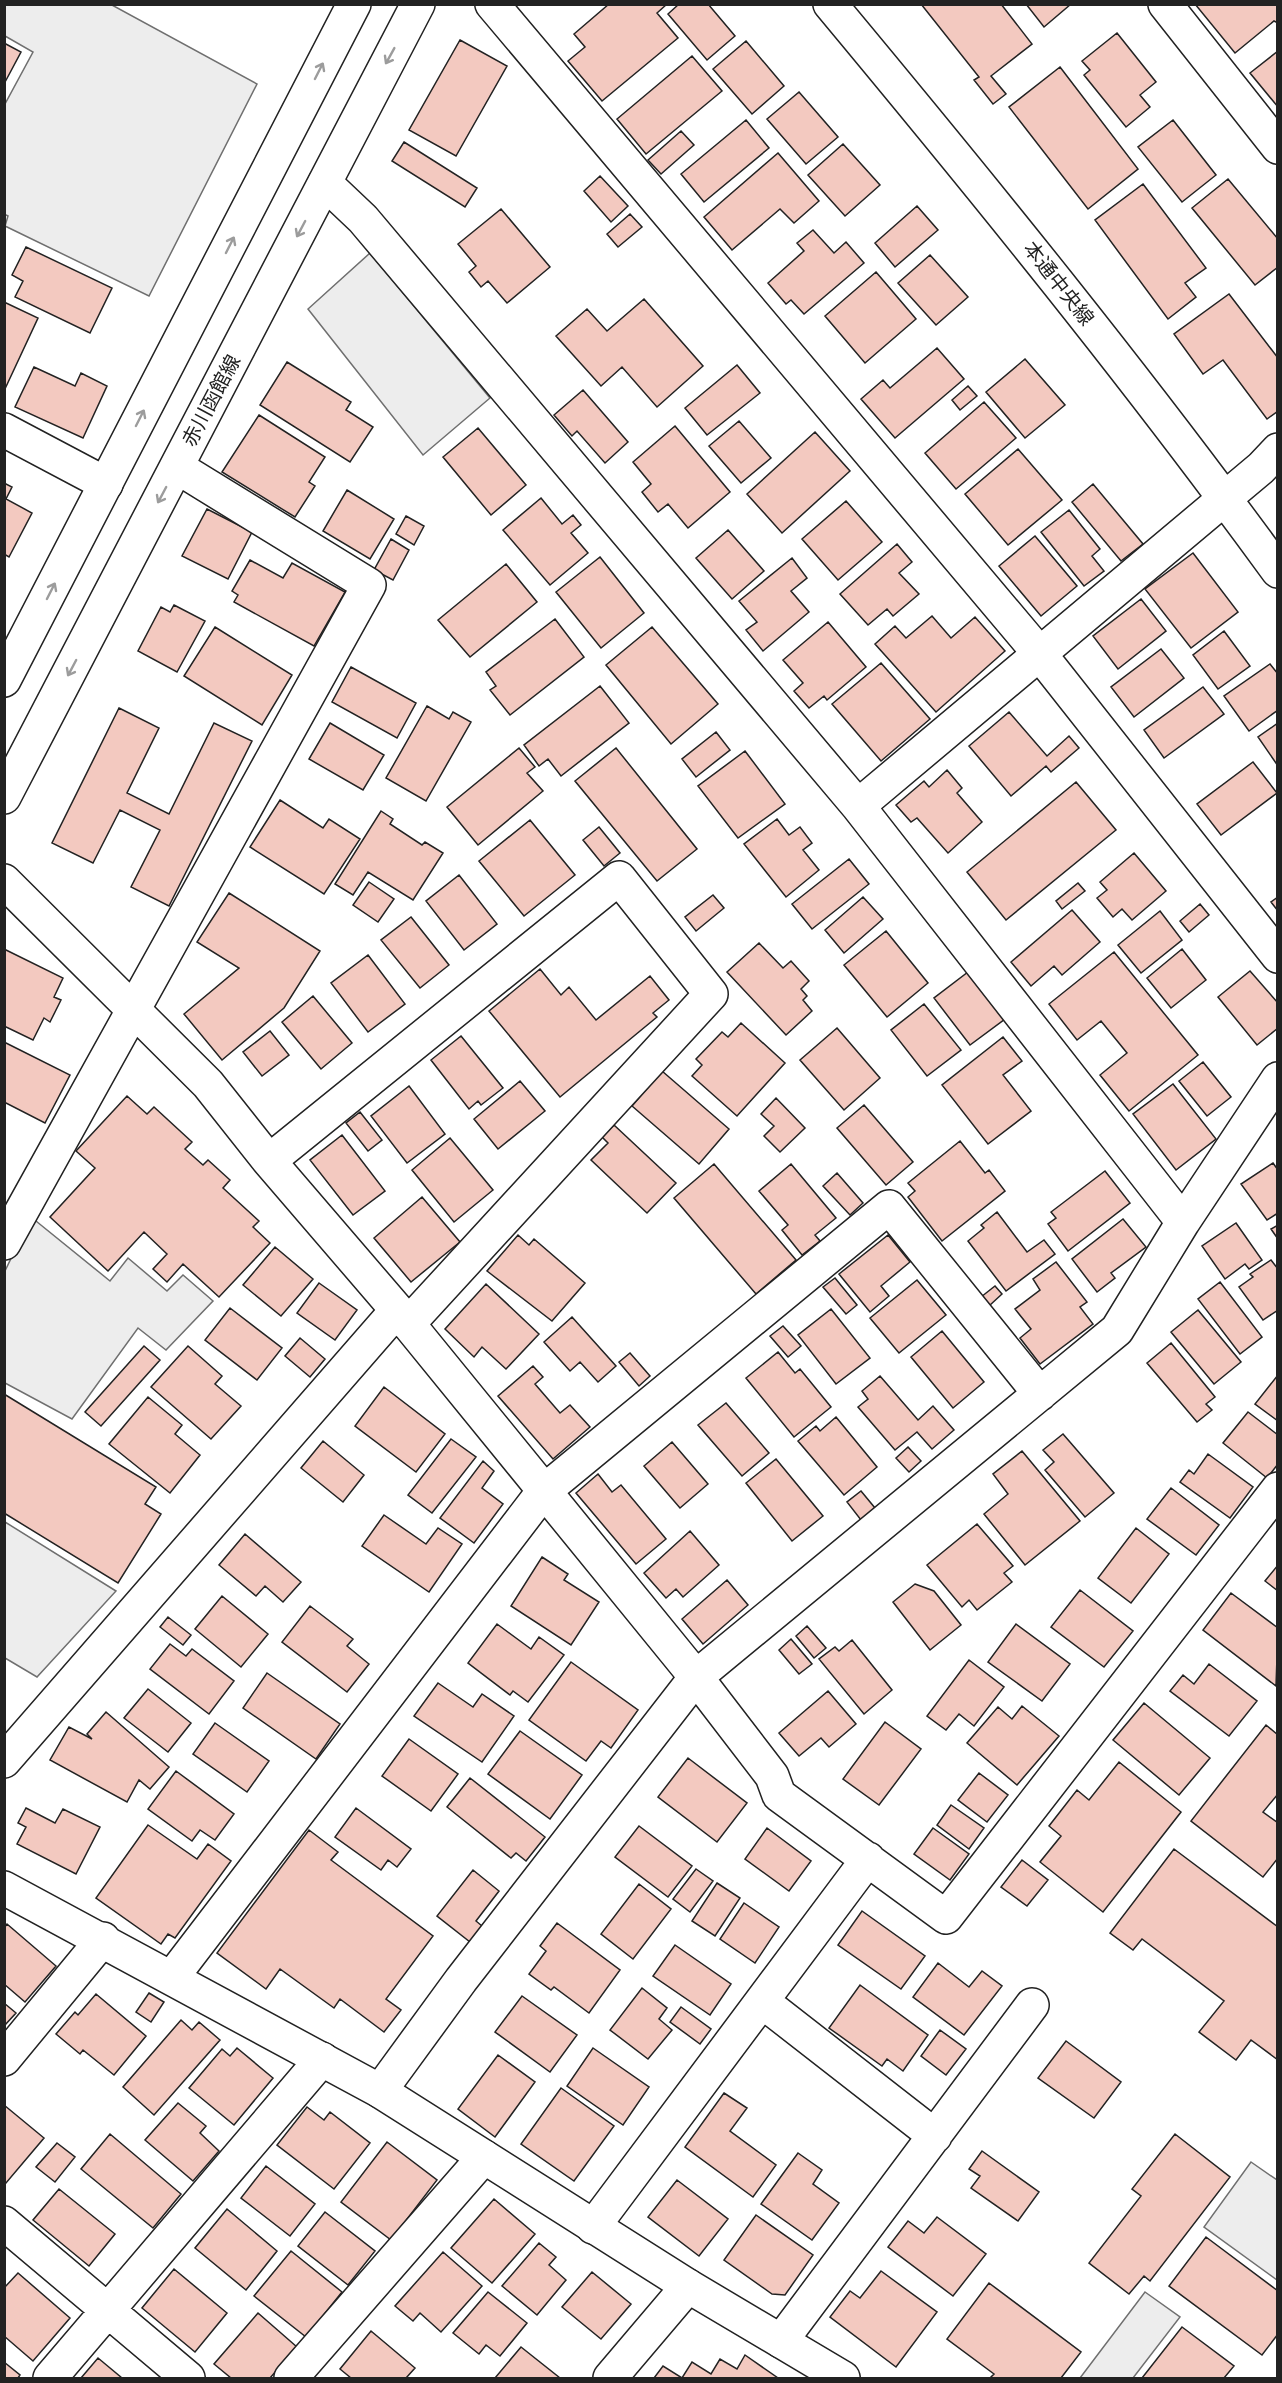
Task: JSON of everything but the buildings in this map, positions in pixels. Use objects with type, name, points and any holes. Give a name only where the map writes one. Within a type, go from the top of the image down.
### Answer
[{"type":"street","points":[[4,680],[354,4]]},
{"type":"street","name":"赤川函館線","points":[[4,797],[418,4]]},
{"type":"street","points":[[492,4],[1039,653],[1278,956]]},
{"type":"street","name":"本通中央線","points":[[830,4],[991,196],[1225,498],[1278,571]]},
{"type":"street","points":[[1165,4],[1278,147]]},
{"type":"street","points":[[326,183],[363,219],[858,806],[1183,1222]]},
{"type":"street","points":[[4,430],[106,484]]},
{"type":"street","points":[[858,806],[1261,468],[1278,450]]},
{"type":"street","points":[[4,1243],[369,585],[177,467]]},
{"type":"street","points":[[4,1761],[403,1317],[711,994],[619,878],[269,1161]]},
{"type":"street","points":[[4,881],[208,1083],[269,1161],[403,1317],[543,1492],[696,1677],[772,1776],[779,1795],[946,1917],[1278,1489]]},
{"type":"street","points":[[380,2091],[461,1980],[696,1677],[1117,1330],[1183,1222],[1278,1079]]},
{"type":"street","points":[[172,1976],[543,1492],[889,1207],[1040,1394]]},
{"type":"street","points":[[593,2227],[868,1859]]},
{"type":"street","points":[[4,1888],[172,1976],[380,2091],[593,2227],[843,2379]]},
{"type":"street","points":[[4,2059],[103,1939]]},
{"type":"street","points":[[763,2002],[935,2136]]},
{"type":"street","points":[[781,2342],[1032,2005]]},
{"type":"street","points":[[50,2379],[322,2059]]},
{"type":"street","points":[[291,2379],[484,2157]]},
{"type":"street","points":[[4,2223],[188,2379]]},
{"type":"street","points":[[610,2379],[688,2286]]},
{"type":"shaded area","points":[[5,4],[112,5],[257,84],[149,296],[5,226],[8,216],[4,214],[5,104],[33,52],[5,36]]},
{"type":"shaded area","points":[[370,253],[490,398],[423,455],[308,309]]},
{"type":"shaded area","points":[[31,1217],[110,1281],[128,1258],[167,1291],[183,1275],[213,1301],[166,1350],[138,1328],[72,1419],[5,1383],[4,1273]]},
{"type":"shaded area","points":[[5,1522],[116,1591],[37,1677],[5,1658]]},
{"type":"shaded area","points":[[1251,2162],[1277,2180],[1277,2280],[1204,2227]]},
{"type":"shaded area","points":[[1145,2292],[1180,2317],[1133,2378],[1080,2378]]}]
